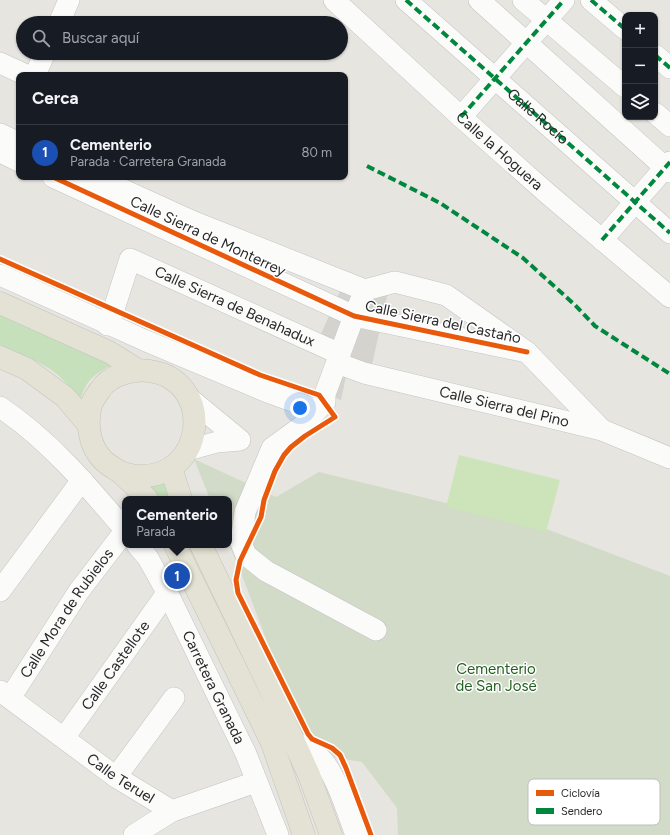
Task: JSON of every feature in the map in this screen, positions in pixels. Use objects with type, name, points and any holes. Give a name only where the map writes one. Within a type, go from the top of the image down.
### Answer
[{"type":"main road","points":[[0,303],[109,352],[138,370]]},
{"type":"main road","points":[[0,357],[27,369],[65,397],[88,424]]},
{"type":"main road","points":[[120,472],[138,476],[155,475],[171,468],[181,460],[188,450],[194,433],[194,416],[189,398],[176,382],[158,372],[138,370],[118,375],[102,387],[91,404],[88,424],[92,444],[103,461],[120,472],[144,496]]},
{"type":"main road","points":[[171,468],[180,496]]},
{"type":"main road","name":"Carretera Granada","points":[[176,548],[272,743],[304,835]]},
{"type":"main road","points":[[202,548],[267,682],[309,775],[331,835]]},
{"type":"street","points":[[61,16],[69,0]]},
{"type":"street","name":"Calle la Hoguera","points":[[334,0],[461,117],[548,194],[670,298]]},
{"type":"street","name":"Calle Rocío","points":[[406,0],[670,233]]},
{"type":"street","points":[[479,0],[668,167],[602,240]]},
{"type":"street","points":[[524,0],[622,84]]},
{"type":"street","points":[[461,117],[564,0]]},
{"type":"street","points":[[591,0],[622,26]]},
{"type":"street","points":[[658,58],[670,68]]},
{"type":"street","points":[[36,72],[42,60]]},
{"type":"street","points":[[0,63],[20,72]]},
{"type":"street","points":[[658,116],[670,126]]},
{"type":"street","points":[[0,134],[16,142]]},
{"type":"street","points":[[0,152],[16,160]]},
{"type":"street","name":"Calle Sierra de Monterrey","points":[[59,180],[354,316]]},
{"type":"street","points":[[102,180],[194,222],[365,290],[395,282],[446,295],[527,352],[602,430]]},
{"type":"street","name":"Calle Sierra de Benahadux","points":[[107,325],[114,309],[130,259],[338,358]]},
{"type":"street","points":[[0,276],[107,325],[270,394],[317,410]]},
{"type":"street","points":[[365,290],[325,394],[325,402],[302,427],[272,448],[245,512],[241,543],[246,555],[266,571],[376,630]]},
{"type":"street","name":"Calle Sierra del Castaño","points":[[354,316],[527,352]]},
{"type":"street","name":"Calle Sierra del Pino","points":[[338,358],[364,373],[602,430],[670,458]]},
{"type":"street","points":[[189,398],[240,440],[270,453]]},
{"type":"street","points":[[0,407],[47,444],[82,480],[122,527]]},
{"type":"street","points":[[188,450],[217,442],[240,440]]},
{"type":"street","points":[[0,591],[82,480]]},
{"type":"street","name":"Calle Mora de Rubielos","points":[[5,694],[122,534]]},
{"type":"street","name":"Carretera Granada","points":[[140,548],[148,558],[167,593],[246,754],[278,835]]},
{"type":"street","name":"Calle Castellote","points":[[64,738],[167,593]]},
{"type":"street","name":"Calle Teruel","points":[[5,694],[116,777],[172,811],[256,782]]},
{"type":"street","points":[[116,777],[174,698]]},
{"type":"street","points":[[294,742],[320,758],[327,767],[339,791],[356,835]]},
{"type":"street","points":[[134,835],[172,811]]},
{"type":"green space","points":[[0,312],[114,364],[96,374],[92,378],[85,387],[80,400],[64,381],[52,370],[30,358],[0,345]]},
{"type":"green space","points":[[459,455],[560,480],[546,532],[446,507]]},
{"type":"green space","name":"Cementerio de San José","points":[[194,459],[276,497],[319,472],[536,525],[670,576],[670,835],[398,835],[397,808],[362,762],[309,753],[231,548],[232,548],[232,496],[209,496]]},
{"type":"green space","points":[[171,468],[180,496],[146,496],[138,476]]},
{"type":"shaded area","points":[[344,282],[390,283],[370,374],[348,367],[341,400],[325,394],[340,354],[317,343]]},
{"type":"marked path","points":[[406,0],[670,233]]},
{"type":"marked path","points":[[461,117],[564,0]]},
{"type":"marked path","points":[[591,0],[622,26]]},
{"type":"marked path","points":[[658,58],[670,68]]},
{"type":"marked path","points":[[602,240],[670,162]]},
{"type":"marked path","points":[[367,166],[440,203],[523,258],[575,305],[595,326],[670,374]]},
{"type":"cycle path","points":[[59,180],[354,316],[527,352]]},
{"type":"cycle path","points":[[0,259],[260,375],[319,395],[335,417],[305,436],[291,447],[284,455],[275,471],[264,500],[261,517],[240,561],[236,580],[238,593],[308,734],[312,739],[332,748],[340,755],[371,835]]},
{"type":"place","name":"Cementerio","points":[[177,576]]}]
